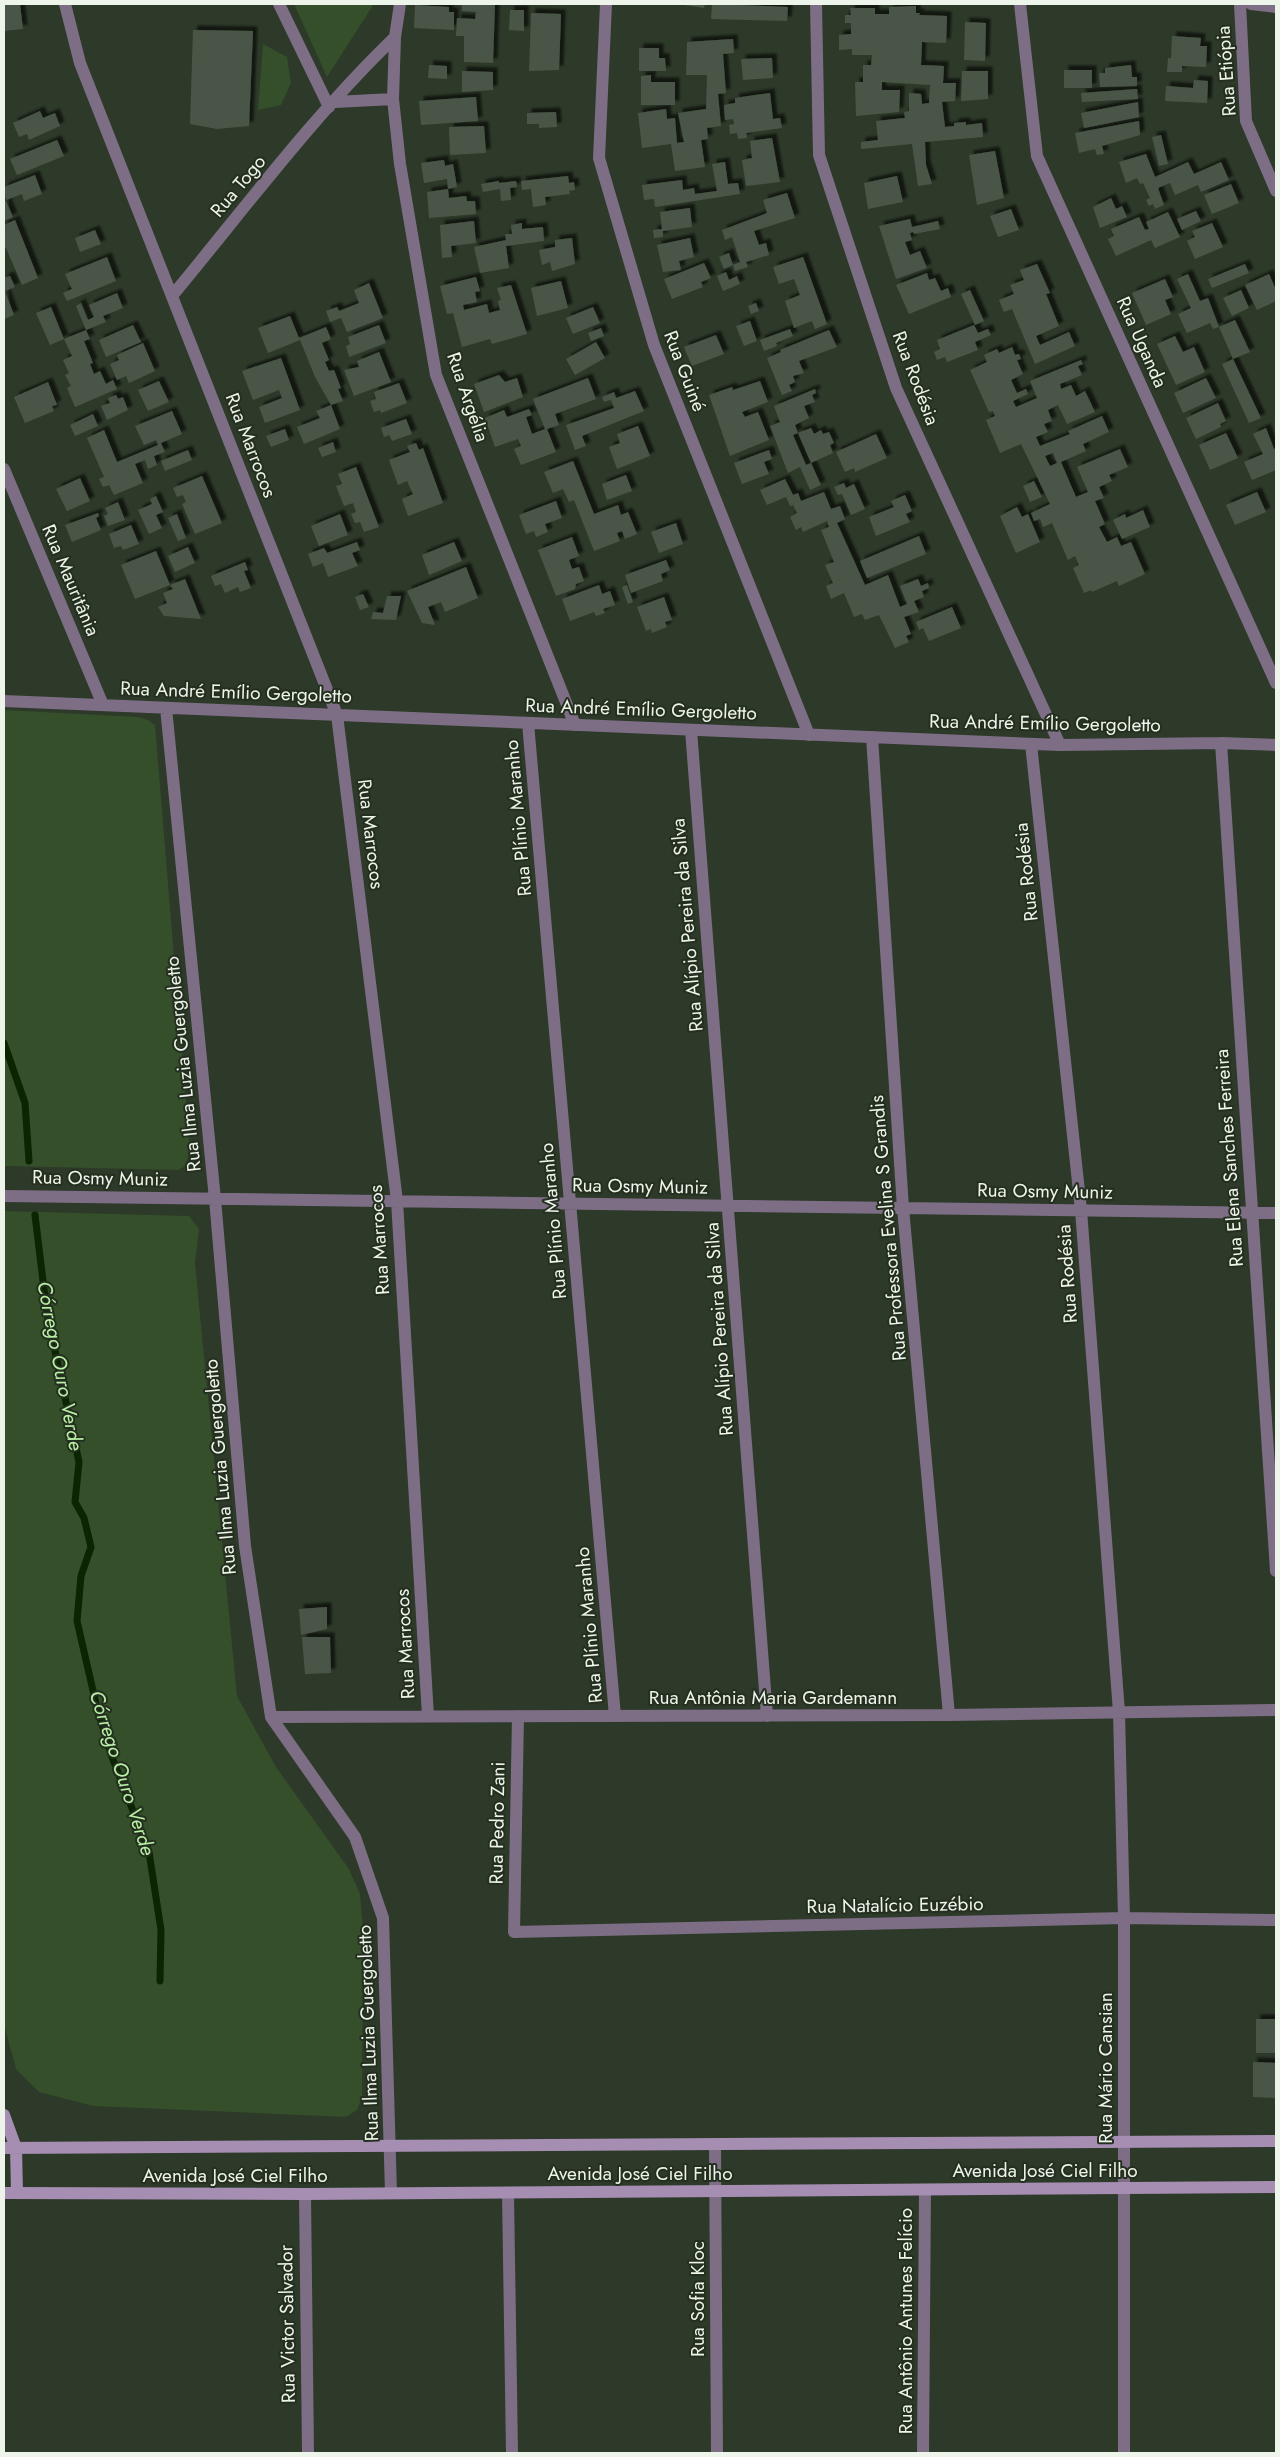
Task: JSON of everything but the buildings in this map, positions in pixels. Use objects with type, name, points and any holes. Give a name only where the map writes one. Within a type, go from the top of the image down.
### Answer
[{"type":"street","name":"Rua Marrocos","points":[[65,4],[80,63],[337,715],[397,1201],[428,1716]]},
{"type":"street","points":[[279,4],[332,104],[393,100]]},
{"type":"street","name":"Rua Argélia","points":[[400,4],[395,37],[393,100],[400,164],[436,375],[575,725]]},
{"type":"street","name":"Rua Guiné","points":[[606,4],[599,158],[654,345],[810,735]]},
{"type":"street","name":"Rua Rodésia","points":[[816,4],[819,155],[896,388],[1060,745]]},
{"type":"street","name":"Rua Uganda","points":[[1020,4],[1037,156],[1276,683]]},
{"type":"street","name":"Rua Etiópia","points":[[1240,4],[1246,122],[1276,191]]},
{"type":"street","points":[[1251,4],[1276,7]]},
{"type":"street","name":"Rua Togo","points":[[172,296],[358,72],[395,37]]},
{"type":"street","name":"Rua Mauritânia","points":[[4,469],[103,705]]},
{"type":"street","name":"Rua André Emílio Gergoletto","points":[[4,701],[1060,745],[1221,743],[1276,745]]},
{"type":"street","name":"Rua Ilma Luzia Guergoletto","points":[[166,708],[215,1199],[245,1546],[270,1716],[355,1837],[383,1918],[391,2194]]},
{"type":"street","name":"Rua Plínio Maranho","points":[[528,723],[616,1716]]},
{"type":"street","name":"Rua Alípio Pereira da Silva","points":[[691,730],[768,1716]]},
{"type":"street","name":"Rua Professora Evelina S Grandis","points":[[872,737],[903,1208],[949,1716]]},
{"type":"street","name":"Rua Elena Sanches Ferreira","points":[[1221,743],[1276,1571]]},
{"type":"street","name":"Rua Rodésia","points":[[1032,744],[1081,1210],[1119,1712]]},
{"type":"street","name":"Rua Osmy Muniz","points":[[4,1196],[1276,1213]]},
{"type":"street","name":"Rua Antônia Maria Gardemann","points":[[270,1716],[949,1716],[1276,1710]]},
{"type":"street","name":"Rua Mário Cansian","points":[[1119,1712],[1124,1918],[1124,2453]]},
{"type":"street","name":"Rua Pedro Zani","points":[[514,1932],[518,1716]]},
{"type":"street","name":"Rua Natalício Euzébio","points":[[514,1932],[1124,1918],[1276,1920]]},
{"type":"street","points":[[4,2115],[17,2193]]},
{"type":"street","name":"Avenida José Ciel Filho","points":[[10,2148],[1276,2142]]},
{"type":"street","name":"Rua Sofia Kloc","points":[[715,2144],[717,2453]]},
{"type":"street","name":"Avenida José Ciel Filho","points":[[4,2193],[391,2194],[1276,2188]]},
{"type":"street","name":"Rua Antônio Antunes Felício","points":[[923,2453],[925,2190]]},
{"type":"street","points":[[508,2193],[512,2453]]},
{"type":"street","name":"Rua Victor Salvador","points":[[305,2194],[308,2453]]},
{"type":"green space","points":[[294,4],[374,4],[327,77]]},
{"type":"green space","points":[[263,44],[287,57],[291,83],[281,105],[258,110]]},
{"type":"green space","points":[[4,710],[138,717],[148,720],[155,725],[190,1151],[185,1166],[179,1170],[4,1166]]},
{"type":"green space","points":[[4,1211],[189,1216],[199,1229],[195,1263],[237,1696],[276,1767],[349,1869],[360,1894],[363,1931],[362,2097],[357,2110],[346,2117],[93,2106],[39,2092],[16,2069],[4,2025]]},
{"type":"waterway","name":"Córrego Ouro Verde","points":[[4,1043],[25,1103],[29,1161]]},
{"type":"waterway","name":"Córrego Ouro Verde","points":[[35,1215],[47,1314],[79,1462],[75,1502],[84,1518],[91,1547],[81,1576],[77,1621],[97,1708],[112,1757],[149,1852],[161,1930],[160,1981]]}]
